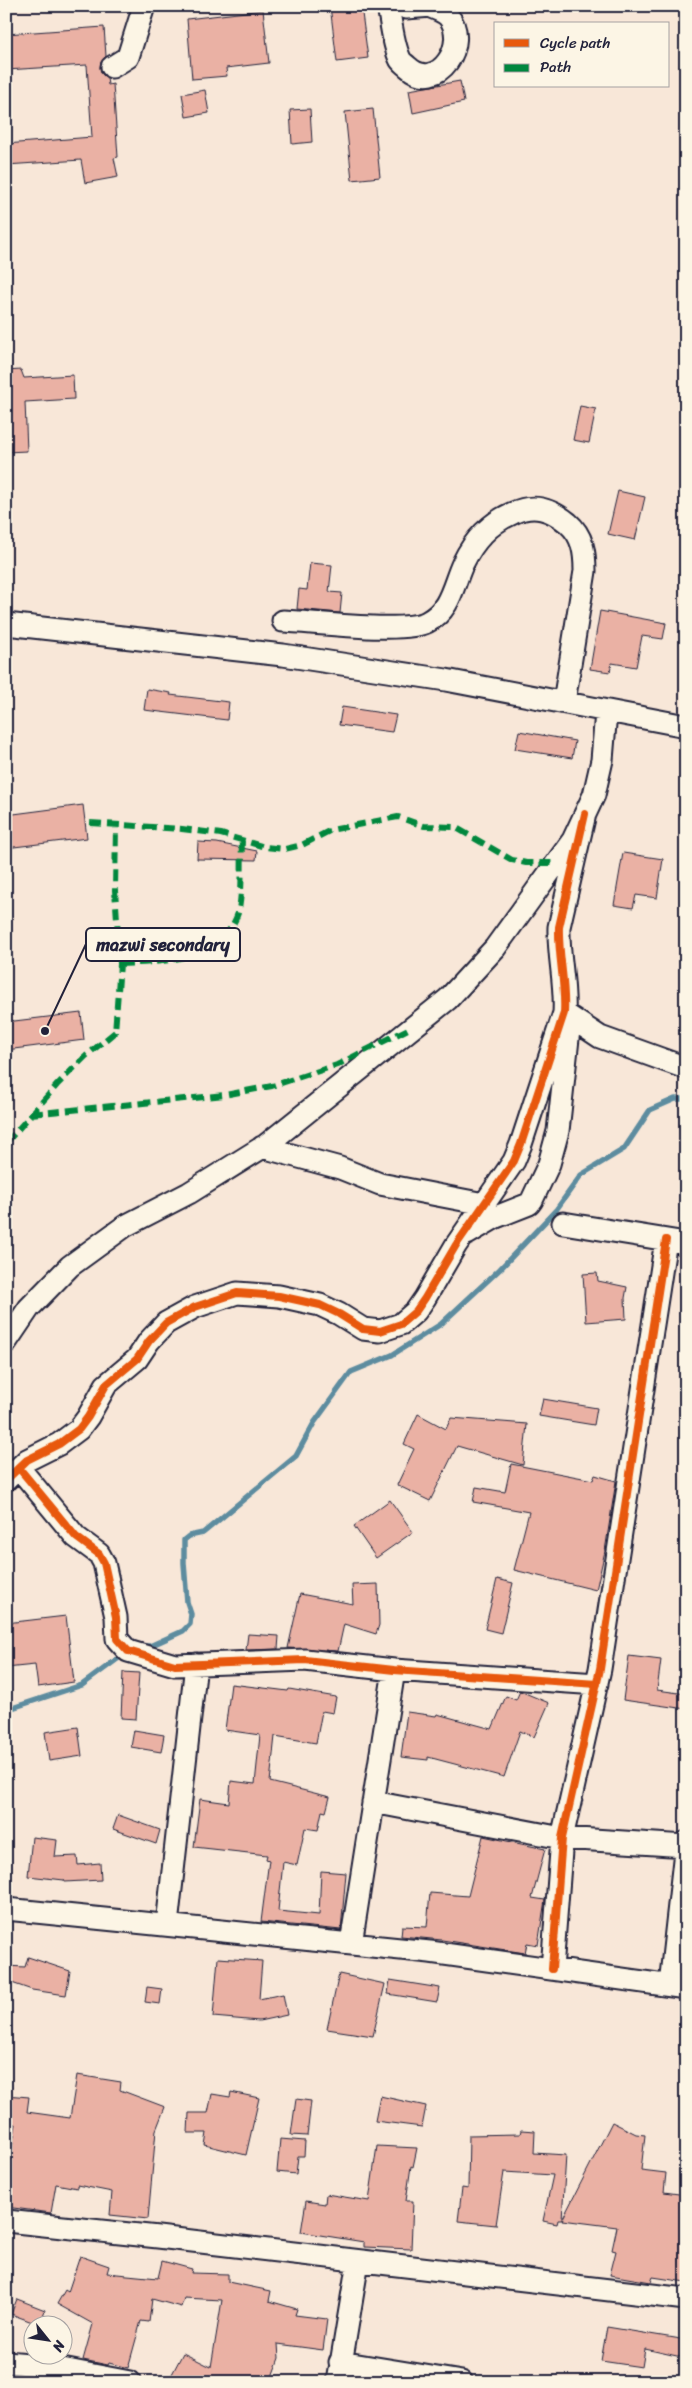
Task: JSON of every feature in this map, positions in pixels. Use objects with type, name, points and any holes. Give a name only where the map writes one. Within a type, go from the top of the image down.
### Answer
[{"type":"street","points":[[112,67],[128,57],[144,6]]},
{"type":"street","points":[[388,6],[400,60],[411,70],[424,74],[441,70],[452,56],[456,33],[448,16],[432,6],[406,8],[404,6]]},
{"type":"street","points":[[283,621],[390,627],[426,623],[439,614],[449,600],[463,563],[485,530],[504,516],[523,508],[540,507],[559,516],[572,527],[580,538],[585,553],[585,571],[564,702]]},
{"type":"street","points":[[6,624],[283,655],[446,680],[686,726]]},
{"type":"street","points":[[6,1342],[29,1308],[70,1266],[125,1226],[189,1193],[262,1147],[448,999],[501,940],[573,840],[594,795],[602,760],[606,712]]},
{"type":"street","points":[[462,1237],[496,1217],[530,1204],[549,1164],[558,1131],[567,1016],[558,945],[558,927],[585,814]]},
{"type":"street","points":[[567,1016],[600,1037],[686,1068]]},
{"type":"street","points":[[567,1016],[514,1161],[462,1237],[416,1311],[401,1324],[380,1331],[363,1329],[339,1314],[320,1306],[279,1296],[237,1293],[195,1307],[166,1323],[149,1341],[137,1359],[106,1385],[88,1418],[79,1429],[59,1444],[26,1460],[13,1474],[76,1537],[99,1554],[104,1563],[116,1617],[117,1639],[128,1651],[175,1665],[305,1660],[394,1670],[597,1684]]},
{"type":"street","points":[[262,1147],[340,1168],[380,1184],[484,1204]]},
{"type":"street","points":[[552,1969],[562,1838],[597,1684],[676,1242],[563,1223]]},
{"type":"street","points":[[167,1925],[196,1664]]},
{"type":"street","points":[[351,1944],[394,1670]]},
{"type":"street","points":[[6,1909],[430,1952],[678,1986],[686,1845],[562,1838],[373,1802]]},
{"type":"street","points":[[6,2221],[686,2299]]},
{"type":"street","points":[[358,2261],[339,2372],[462,2382]]},
{"type":"street","points":[[6,2362],[41,2365],[130,2382]]},
{"type":"building","points":[[330,6],[361,6],[368,58],[337,62]]},
{"type":"building","points":[[263,10],[269,63],[226,68],[227,76],[192,79],[187,19]]},
{"type":"building","points":[[104,27],[106,56],[101,62],[100,68],[102,74],[107,78],[108,85],[113,84],[118,157],[114,158],[118,177],[85,183],[81,160],[6,165],[6,144],[92,137],[87,65],[6,70],[6,34]]},
{"type":"building","points":[[460,81],[464,102],[413,113],[409,90]]},
{"type":"building","points":[[205,90],[209,113],[186,117],[182,94]]},
{"type":"building","points":[[310,109],[312,142],[292,144],[290,110]]},
{"type":"building","points":[[373,109],[380,177],[352,180],[345,112]]},
{"type":"building","points":[[21,370],[24,378],[73,375],[74,399],[25,402],[27,451],[6,452],[6,371]]},
{"type":"building","points":[[580,406],[596,409],[589,443],[573,440]]},
{"type":"building","points":[[618,491],[645,497],[635,540],[608,534]]},
{"type":"building","points":[[310,563],[332,565],[329,592],[342,593],[340,613],[297,609],[299,589],[307,590]]},
{"type":"building","points":[[600,611],[666,623],[663,639],[642,636],[636,667],[612,663],[610,672],[590,669]]},
{"type":"building","points":[[147,689],[171,693],[170,695],[229,702],[227,720],[144,710]]},
{"type":"building","points":[[342,707],[396,715],[392,732],[339,725]]},
{"type":"building","points":[[519,731],[575,741],[572,758],[515,749]]},
{"type":"building","points":[[83,805],[87,838],[6,848],[6,815]]},
{"type":"building","points":[[198,842],[217,843],[257,851],[256,860],[197,859]]},
{"type":"building","points":[[623,853],[663,859],[657,898],[636,895],[633,908],[614,905]]},
{"type":"building","points":[[81,1013],[84,1040],[6,1050],[6,1022]]},
{"type":"building","points":[[597,1273],[598,1281],[627,1287],[625,1298],[626,1319],[586,1322],[583,1274]]},
{"type":"building","points":[[543,1399],[597,1408],[594,1425],[539,1416]]},
{"type":"building","points":[[418,1414],[446,1429],[451,1418],[527,1424],[523,1465],[457,1446],[430,1501],[397,1485],[414,1449],[404,1444]]},
{"type":"building","points":[[511,1464],[593,1480],[595,1475],[616,1481],[605,1551],[596,1590],[514,1570],[529,1512],[473,1502],[476,1487],[505,1492]]},
{"type":"building","points":[[390,1500],[413,1532],[376,1558],[354,1526]]},
{"type":"building","points":[[497,1579],[513,1583],[501,1633],[485,1629]]},
{"type":"building","points":[[378,1584],[379,1625],[376,1634],[344,1624],[338,1651],[288,1648],[300,1594],[353,1604],[352,1585]]},
{"type":"building","points":[[66,1616],[74,1682],[38,1687],[35,1665],[6,1668],[6,1623]]},
{"type":"building","points":[[248,1634],[279,1636],[278,1649],[246,1650]]},
{"type":"building","points":[[629,1656],[661,1660],[657,1690],[686,1694],[686,1709],[623,1700]]},
{"type":"building","points":[[123,1672],[139,1673],[136,1719],[121,1718]]},
{"type":"building","points":[[231,1684],[288,1691],[289,1689],[336,1697],[333,1713],[322,1711],[316,1743],[275,1736],[270,1782],[330,1797],[326,1812],[322,1811],[318,1830],[305,1828],[297,1865],[283,1862],[278,1911],[319,1915],[321,1871],[346,1873],[341,1930],[261,1922],[269,1860],[266,1859],[267,1855],[194,1847],[200,1799],[229,1803],[231,1781],[255,1784],[260,1735],[225,1730]]},
{"type":"building","points":[[520,1691],[549,1703],[534,1737],[520,1731],[504,1777],[428,1757],[428,1760],[401,1757],[407,1712],[436,1716],[437,1714],[492,1729],[506,1696],[516,1700]]},
{"type":"building","points":[[78,1727],[82,1756],[49,1761],[45,1732]]},
{"type":"building","points":[[134,1730],[164,1735],[161,1752],[131,1747]]},
{"type":"building","points":[[118,1815],[160,1830],[156,1844],[113,1829]]},
{"type":"building","points":[[483,1836],[545,1849],[532,1898],[545,1900],[538,1945],[527,1943],[525,1953],[442,1940],[401,1936],[402,1926],[427,1927],[430,1893],[468,1896]]},
{"type":"building","points":[[32,1837],[57,1840],[55,1857],[77,1856],[78,1865],[100,1863],[101,1880],[65,1882],[64,1880],[28,1876]]},
{"type":"building","points":[[28,1957],[70,1971],[66,1995],[32,1990],[6,1981],[6,1966],[25,1967]]},
{"type":"building","points":[[218,1958],[262,1961],[259,1999],[283,1994],[287,2015],[259,2021],[213,2017]]},
{"type":"building","points":[[339,1974],[385,1984],[373,2036],[327,2029]]},
{"type":"building","points":[[390,1980],[440,1988],[437,2002],[388,1994]]},
{"type":"building","points":[[147,1987],[162,1989],[160,2004],[145,2002]]},
{"type":"building","points":[[77,2075],[121,2082],[120,2090],[165,2107],[156,2130],[148,2219],[110,2215],[112,2192],[77,2185],[77,2188],[56,2184],[51,2213],[6,2207],[6,2183],[16,2124],[6,2124],[6,2095],[29,2097],[27,2112],[70,2118]]},
{"type":"building","points":[[231,2092],[259,2098],[246,2155],[205,2145],[207,2133],[188,2133],[189,2113],[208,2113],[212,2094],[230,2097]]},
{"type":"building","points":[[380,2096],[426,2106],[422,2127],[375,2121]]},
{"type":"building","points":[[296,2099],[311,2101],[307,2136],[291,2135]]},
{"type":"building","points":[[612,2122],[636,2134],[645,2135],[641,2170],[666,2173],[664,2192],[686,2195],[686,2282],[653,2277],[651,2282],[610,2275],[616,2251],[612,2250],[617,2227],[562,2220]]},
{"type":"building","points":[[521,2130],[535,2131],[534,2153],[566,2155],[562,2220],[558,2220],[557,2224],[543,2221],[553,2175],[504,2172],[496,2225],[458,2221],[462,2188],[468,2189],[469,2135],[520,2134]]},
{"type":"building","points":[[280,2139],[305,2141],[304,2156],[298,2156],[296,2174],[277,2172]]},
{"type":"building","points":[[377,2146],[417,2148],[413,2167],[411,2166],[406,2201],[413,2201],[411,2249],[364,2247],[364,2242],[301,2232],[306,2201],[325,2204],[326,2194],[369,2201]]},
{"type":"building","points":[[80,2256],[109,2266],[107,2273],[158,2278],[162,2261],[192,2269],[191,2273],[228,2274],[228,2282],[271,2291],[269,2301],[297,2309],[295,2315],[327,2319],[323,2350],[278,2344],[279,2358],[270,2382],[183,2382],[171,2376],[183,2353],[211,2367],[222,2300],[184,2298],[181,2307],[152,2299],[149,2322],[141,2321],[128,2368],[109,2363],[108,2365],[83,2360],[93,2324],[57,2304],[65,2290],[68,2292]]},
{"type":"building","points":[[17,2299],[45,2310],[43,2316],[22,2316],[22,2318],[11,2314]]},
{"type":"building","points":[[607,2327],[686,2340],[686,2358],[645,2349],[642,2367],[601,2361]]},
{"type":"waterway","points":[[143,1646],[150,1646],[183,1631],[190,1624],[191,1614],[187,1602],[184,1540],[189,1536],[203,1533],[296,1456],[314,1423],[351,1372],[392,1355],[441,1324],[500,1269],[556,1210],[581,1175],[624,1149],[650,1110],[675,1099],[686,1099]]},
{"type":"waterway","points":[[6,1710],[82,1685],[124,1654]]},
{"type":"marked path","points":[[90,823],[182,829],[221,834],[265,847],[285,849],[302,845],[331,830],[398,817],[424,826],[455,827],[512,860],[526,863],[557,863]]},
{"type":"marked path","points":[[6,1143],[57,1085],[86,1056],[115,1032],[120,964],[115,890],[116,826]]},
{"type":"marked path","points":[[120,964],[172,960],[205,950],[219,941],[230,929],[240,906],[242,840]]},
{"type":"marked path","points":[[31,1114],[225,1095],[272,1086],[337,1065],[412,1027]]},
{"type":"cycle path","points":[[6,1480],[27,1460],[59,1444],[79,1429],[106,1385],[137,1359],[149,1341],[166,1323],[195,1307],[237,1293],[279,1296],[320,1305],[363,1329],[380,1331],[401,1324],[416,1311],[456,1245],[514,1161],[521,1144],[564,1013],[559,927],[585,814]]},
{"type":"cycle path","points":[[552,1969],[562,1838],[600,1669],[666,1240]]},
{"type":"cycle path","points":[[19,1468],[76,1537],[99,1554],[104,1563],[116,1617],[117,1639],[128,1651],[175,1665],[305,1660],[394,1670],[597,1684]]},
{"type":"place","name":"mazwi secondary","points":[[45,1031]]}]
